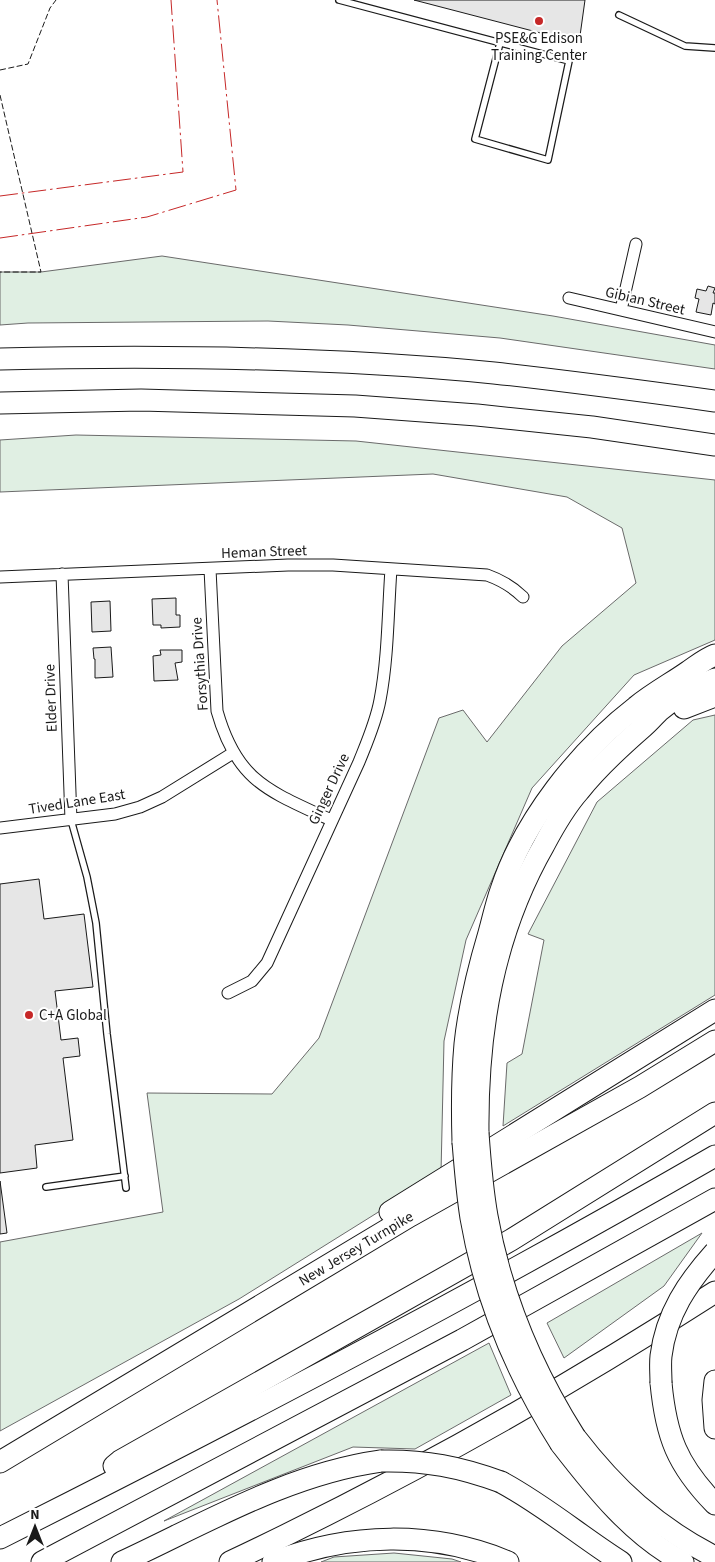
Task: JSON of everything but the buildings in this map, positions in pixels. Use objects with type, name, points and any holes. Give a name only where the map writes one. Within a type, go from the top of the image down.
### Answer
[{"type":"highway","points":[[0,359],[244,358],[372,364],[504,374],[715,401]]},
{"type":"highway","points":[[0,403],[141,400],[355,406],[486,416],[592,427],[715,446]]},
{"type":"highway","points":[[683,1562],[648,1538],[616,1510],[587,1478],[568,1440],[554,1403],[534,1364],[505,1290],[494,1252],[470,1137],[462,1088],[465,1042],[471,999],[501,889],[534,821],[558,785],[587,751],[626,714],[653,693],[715,655]]},
{"type":"highway","points":[[689,671],[715,663]]},
{"type":"highway","points":[[470,1137],[478,1089],[481,1044],[487,1002],[507,927],[531,867],[553,829],[578,792],[610,756],[660,710],[715,679]]},
{"type":"highway","points":[[644,726],[715,696]]},
{"type":"highway","points":[[341,1257],[380,1218],[715,1010]]},
{"type":"highway","name":"New Jersey Turnpike","points":[[0,1462],[341,1257],[640,1087],[715,1041]]},
{"type":"highway","points":[[65,1506],[120,1461],[511,1240],[715,1113]]},
{"type":"highway","points":[[0,1538],[65,1506],[443,1308],[600,1222],[715,1156]]},
{"type":"highway","points":[[42,1562],[462,1340],[715,1199]]},
{"type":"highway","points":[[715,1252],[696,1273],[678,1299],[666,1329],[661,1356],[664,1414],[672,1440],[684,1467],[715,1504]]},
{"type":"highway","points":[[230,1562],[347,1504],[471,1438],[579,1376],[715,1292]]},
{"type":"highway","points":[[715,1381],[712,1400],[715,1428]]},
{"type":"highway","points":[[568,1440],[624,1494],[656,1521],[687,1543],[715,1557]]},
{"type":"highway","points":[[122,1562],[276,1489],[350,1465],[381,1461],[441,1464],[501,1482],[548,1510],[621,1562]]},
{"type":"highway","points":[[273,1562],[330,1545],[396,1538],[464,1547],[508,1562]]},
{"type":"street","points":[[620,310],[636,244]]},
{"type":"street","name":"Gibian Street","points":[[569,298],[715,332]]},
{"type":"street","name":"Heman Street","points":[[0,577],[288,565],[333,565],[487,575],[501,580],[514,588],[523,597]]},
{"type":"street","name":"Forsythia Drive","points":[[210,568],[217,711],[223,732],[233,753],[246,772],[280,797],[331,820]]},
{"type":"street","name":"Ginger Drive","points":[[228,993],[252,981],[267,963],[372,730],[380,700],[384,672],[391,569]]},
{"type":"street","name":"Elder Drive","points":[[62,574],[71,820]]},
{"type":"street","name":"Tived Lane East","points":[[0,828],[115,814],[140,807],[162,796],[233,753]]},
{"type":"lane","points":[[339,0],[569,61],[548,160],[475,139],[500,43]]},
{"type":"lane","points":[[619,15],[685,46],[715,48]]},
{"type":"lane","points":[[71,820],[87,877],[96,923],[107,1034],[126,1188]]},
{"type":"lane","points":[[46,1187],[125,1176]]},
{"type":"green space","points":[[162,256],[553,316],[715,345],[715,369],[500,338],[348,325],[268,321],[28,323],[0,325],[0,272],[41,272]]},
{"type":"green space","points":[[76,435],[356,441],[715,480],[715,640],[634,675],[532,788],[466,940],[444,1041],[441,1173],[239,1299],[0,1431],[0,1242],[163,1212],[147,1093],[272,1094],[319,1038],[439,718],[463,710],[487,742],[562,646],[636,583],[622,528],[567,497],[433,474],[0,492],[0,440]]},
{"type":"green space","points":[[715,715],[715,995],[503,1126],[507,1063],[522,1054],[544,940],[528,934],[597,802],[693,720]]},
{"type":"green space","points":[[702,1233],[664,1286],[564,1358],[547,1323]]},
{"type":"green space","points":[[489,1343],[511,1395],[415,1449],[353,1447],[164,1521]]},
{"type":"green space","points":[[394,1553],[452,1559],[461,1562],[321,1562],[334,1557]]},
{"type":"fence","points":[[0,70],[28,64],[50,8],[56,0]]},
{"type":"fence","points":[[0,95],[41,272],[0,272]]},
{"type":"power","points":[[0,196],[183,172],[171,0]]},
{"type":"power","points":[[0,238],[147,217],[236,190],[217,0]]},
{"type":"place","name":"PSE&G Edison Training Center","points":[[539,21]]},
{"type":"place","name":"C+A Global","points":[[29,1015]]}]
